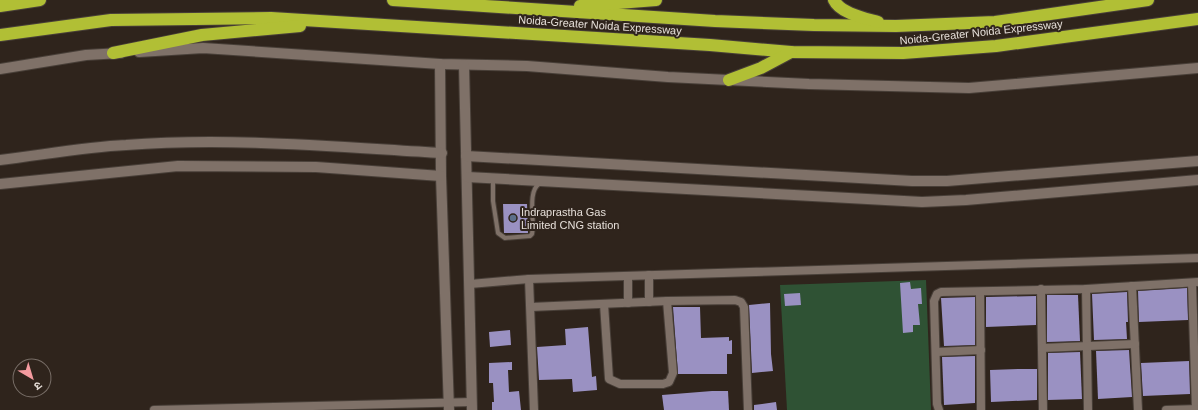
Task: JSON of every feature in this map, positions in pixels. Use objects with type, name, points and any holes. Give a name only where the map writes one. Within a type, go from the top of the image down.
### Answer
[{"type":"highway","points":[[0,6],[40,0]]},
{"type":"highway","name":"Noida-Greater Noida Expressway","points":[[393,0],[799,25],[896,26],[995,22],[1148,0]]},
{"type":"highway","points":[[546,10],[656,0]]},
{"type":"highway","points":[[834,0],[836,5],[860,17],[896,26]]},
{"type":"highway","name":"Noida-Greater Noida Expressway","points":[[0,35],[111,20],[271,18],[710,45],[791,52],[903,53],[996,46],[1198,19]]},
{"type":"highway","points":[[114,53],[202,35],[337,22]]},
{"type":"highway","points":[[729,80],[762,68],[791,52]]},
{"type":"street","points":[[0,69],[86,55],[203,48],[440,64],[527,66],[668,77],[969,88],[1198,68]]},
{"type":"street","points":[[440,64],[442,153],[441,176],[448,406]]},
{"type":"street","points":[[154,410],[472,406],[464,65]]},
{"type":"street","points":[[0,160],[126,144],[189,143],[304,145],[442,153]]},
{"type":"street","points":[[466,156],[912,180],[962,180],[1198,162]]},
{"type":"street","points":[[0,184],[178,166],[316,167],[441,176]]},
{"type":"street","points":[[467,177],[922,202],[966,200],[1198,180]]},
{"type":"street","points":[[470,284],[529,279],[1198,258]]},
{"type":"street","points":[[649,275],[649,302]]},
{"type":"street","points":[[628,276],[628,303]]},
{"type":"street","points":[[529,279],[534,410]]},
{"type":"street","points":[[939,410],[937,404],[935,297],[941,292],[1086,289],[1195,282],[1197,409],[1166,410]]},
{"type":"street","points":[[1132,286],[1138,410]]},
{"type":"street","points":[[1041,289],[1043,410]]},
{"type":"street","points":[[1086,289],[1088,410]]},
{"type":"street","points":[[980,292],[982,410]]},
{"type":"street","points":[[531,307],[667,301],[735,300],[741,302],[744,307],[748,410]]},
{"type":"street","points":[[604,304],[609,380],[620,384],[663,384],[669,382],[673,373],[667,301]]},
{"type":"street","points":[[1042,348],[1135,344]]},
{"type":"street","points":[[936,352],[981,350]]},
{"type":"lane","points":[[493,178],[493,201],[498,233],[505,238],[532,234],[533,194],[535,186],[542,181]]},
{"type":"green space","points":[[926,280],[931,410],[787,410],[780,285]]},
{"type":"building","points":[[503,204],[527,204],[528,233],[504,233]]},
{"type":"building","points":[[910,282],[911,289],[921,288],[922,304],[918,304],[920,325],[913,325],[913,332],[903,333],[900,283]]},
{"type":"building","points":[[1187,288],[1188,320],[1139,322],[1138,291]]},
{"type":"building","points":[[1127,292],[1127,339],[1094,340],[1092,294]]},
{"type":"building","points":[[800,293],[801,305],[785,306],[784,294]]},
{"type":"building","points":[[1047,295],[1078,295],[1080,341],[1047,342]]},
{"type":"building","points":[[1036,296],[1036,325],[986,327],[986,297]]},
{"type":"building","points":[[975,297],[975,345],[944,346],[941,298]]},
{"type":"building","points":[[770,303],[771,354],[773,371],[752,373],[749,305]]},
{"type":"building","points":[[673,307],[700,307],[701,338],[729,337],[729,341],[732,340],[732,354],[727,354],[727,374],[678,374]]},
{"type":"building","points":[[588,327],[592,377],[596,376],[597,390],[573,392],[572,379],[539,380],[537,347],[566,345],[565,329]]},
{"type":"building","points":[[510,330],[511,345],[490,347],[489,332]]},
{"type":"building","points":[[1129,350],[1132,397],[1098,399],[1096,351]]},
{"type":"building","points":[[1080,352],[1082,399],[1048,400],[1048,353]]},
{"type":"building","points":[[975,356],[975,403],[944,405],[942,357]]},
{"type":"building","points":[[1189,361],[1190,394],[1143,396],[1141,363]]},
{"type":"building","points":[[512,362],[512,370],[508,370],[509,392],[519,391],[521,410],[492,410],[492,402],[494,402],[493,383],[489,383],[489,363]]},
{"type":"building","points":[[1037,369],[1037,400],[991,402],[990,370]]},
{"type":"building","points":[[728,391],[729,410],[664,410],[662,395]]},
{"type":"building","points":[[776,402],[777,410],[754,410],[754,405]]},
{"type":"place","name":"Indraprastha Gas Limited CNG station","points":[[513,218]]}]
